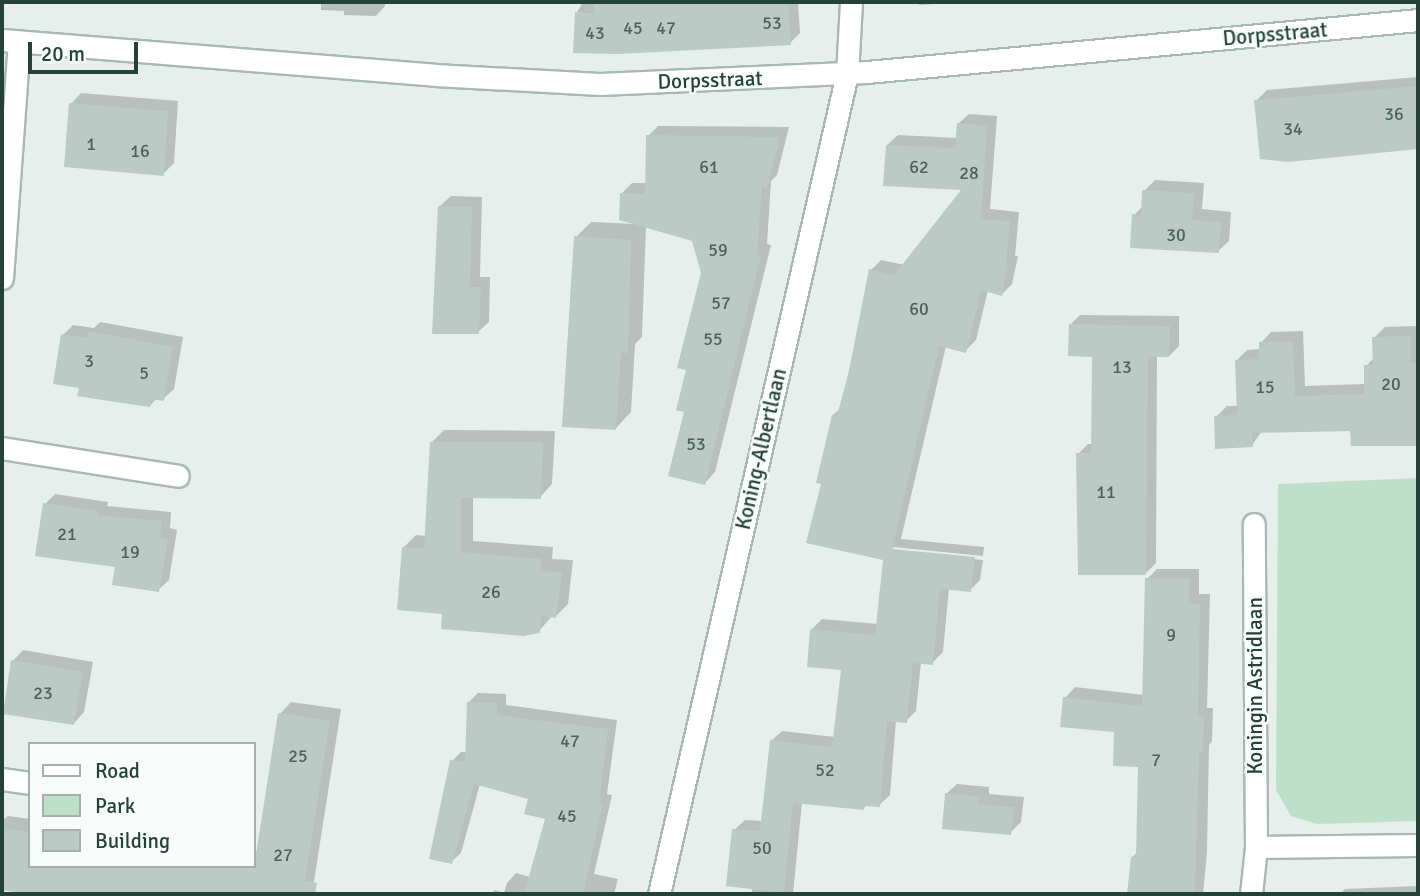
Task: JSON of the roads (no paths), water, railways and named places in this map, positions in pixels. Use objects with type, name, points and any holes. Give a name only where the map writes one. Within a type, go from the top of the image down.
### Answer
[{"type":"street","name":"Koning-Albertlaan","points":[[659,894],[847,74],[851,2]]},
{"type":"street","name":"Dorpsstraat","points":[[11,41],[600,85],[847,74],[1418,20]]},
{"type":"street","points":[[2,278],[11,41]]},
{"type":"street","points":[[2,448],[178,476]]},
{"type":"street","name":"Koningin Astridlaan","points":[[1251,894],[1256,847],[1254,524]]},
{"type":"street","points":[[2,779],[28,783]]},
{"type":"street","points":[[1256,847],[1418,845]]}]
